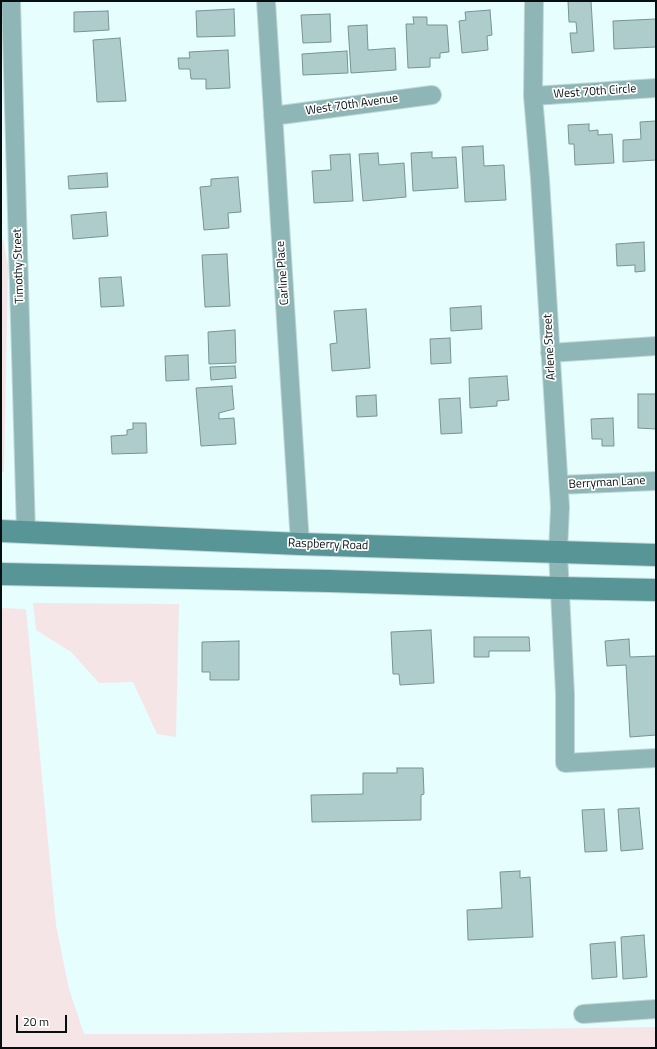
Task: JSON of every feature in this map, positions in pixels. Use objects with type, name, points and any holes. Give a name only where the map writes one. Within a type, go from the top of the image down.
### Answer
[{"type":"main road","name":"Raspberry Road","points":[[1,530],[300,544],[656,555]]},
{"type":"main road","points":[[1,574],[656,590]]},
{"type":"street","name":"Timothy Street","points":[[11,1],[26,532]]},
{"type":"street","name":"Carline Place","points":[[266,1],[300,544]]},
{"type":"street","name":"Arlene Street","points":[[534,1],[533,96],[540,179],[560,507],[558,552],[565,694],[565,763],[656,758]]},
{"type":"street","name":"West 70th Circle","points":[[533,96],[656,88]]},
{"type":"street","name":"West 70th Avenue","points":[[273,116],[432,95]]},
{"type":"street","points":[[550,353],[656,346]]},
{"type":"street","name":"Berryman Lane","points":[[558,485],[656,481]]},
{"type":"street","points":[[583,1014],[656,1009]]},
{"type":"shaded area","points":[[1,239],[3,239],[8,266],[4,472],[1,472]]},
{"type":"shaded area","points":[[33,603],[179,604],[176,737],[157,734],[133,682],[99,683],[71,652],[36,630]]},
{"type":"shaded area","points":[[1,608],[26,609],[56,925],[69,989],[84,1034],[656,1027],[656,1048],[1,1048]]},
{"type":"building","points":[[568,1],[591,1],[594,51],[572,53],[570,33],[577,33],[576,22],[569,22]]},
{"type":"building","points":[[234,9],[235,36],[197,37],[196,11]]},
{"type":"building","points":[[490,10],[492,35],[487,36],[488,50],[462,53],[459,21],[466,20],[465,12]]},
{"type":"building","points":[[108,11],[109,30],[74,32],[74,12]]},
{"type":"building","points":[[330,14],[331,42],[303,43],[301,15]]},
{"type":"building","points":[[413,17],[427,17],[427,25],[447,25],[449,52],[440,53],[440,58],[430,58],[430,67],[408,68],[406,24],[414,24]]},
{"type":"building","points":[[656,19],[656,47],[614,49],[613,21]]},
{"type":"building","points":[[367,25],[368,50],[395,48],[396,70],[351,73],[348,26]]},
{"type":"building","points":[[120,38],[126,101],[97,102],[93,40]]},
{"type":"building","points":[[228,50],[230,88],[206,89],[206,79],[191,79],[190,69],[179,69],[178,58],[190,58],[189,52]]},
{"type":"building","points":[[347,51],[348,73],[303,75],[302,54]]},
{"type":"building","points":[[656,121],[656,160],[623,162],[623,140],[641,139],[640,122]]},
{"type":"building","points":[[589,124],[589,131],[598,130],[598,135],[612,134],[614,163],[575,165],[574,144],[569,144],[568,125]]},
{"type":"building","points":[[483,146],[484,166],[504,165],[506,200],[465,202],[462,147]]},
{"type":"building","points":[[432,152],[432,158],[456,157],[458,188],[413,191],[411,153]]},
{"type":"building","points":[[378,153],[379,165],[404,163],[406,197],[363,201],[359,154]]},
{"type":"building","points":[[350,154],[353,201],[314,203],[312,171],[331,170],[330,155]]},
{"type":"building","points":[[107,173],[108,187],[69,189],[68,176]]},
{"type":"building","points":[[238,177],[241,212],[228,213],[229,228],[204,230],[200,187],[211,186],[211,179]]},
{"type":"building","points":[[106,212],[108,236],[73,239],[71,215]]},
{"type":"building","points":[[644,242],[645,271],[635,272],[635,265],[617,266],[616,244]]},
{"type":"building","points":[[227,254],[230,306],[205,307],[202,255]]},
{"type":"building","points":[[121,277],[124,306],[101,307],[99,278]]},
{"type":"building","points":[[481,306],[482,329],[451,331],[450,308]]},
{"type":"building","points":[[366,309],[370,368],[332,371],[330,344],[337,343],[334,311]]},
{"type":"building","points":[[235,330],[236,363],[209,364],[208,332]]},
{"type":"building","points":[[450,338],[451,363],[431,364],[430,339]]},
{"type":"building","points":[[188,355],[189,380],[166,381],[165,356]]},
{"type":"building","points":[[235,366],[236,378],[211,380],[210,367]]},
{"type":"building","points":[[507,376],[509,400],[497,401],[497,406],[470,408],[469,378]]},
{"type":"building","points":[[232,386],[234,409],[219,413],[219,419],[234,418],[236,444],[201,446],[196,388]]},
{"type":"building","points":[[638,394],[656,394],[656,429],[638,428]]},
{"type":"building","points":[[376,395],[377,416],[357,417],[356,396]]},
{"type":"building","points":[[460,398],[462,433],[441,434],[439,399]]},
{"type":"building","points":[[613,418],[614,446],[602,446],[602,439],[592,439],[591,419]]},
{"type":"building","points":[[133,423],[146,423],[147,453],[112,454],[111,436],[127,435],[127,430],[133,429]]},
{"type":"building","points":[[431,630],[434,683],[400,685],[399,674],[393,674],[391,632]]},
{"type":"building","points":[[474,637],[529,637],[530,651],[489,651],[489,657],[474,657]]},
{"type":"building","points":[[629,639],[630,657],[656,656],[656,735],[630,737],[626,665],[607,666],[605,641]]},
{"type":"building","points":[[239,641],[239,680],[210,680],[210,672],[202,672],[202,642]]},
{"type":"building","points":[[397,768],[423,768],[424,794],[421,795],[421,820],[312,822],[311,795],[363,794],[363,773],[397,773]]},
{"type":"building","points":[[639,808],[643,849],[621,851],[618,809]]},
{"type":"building","points":[[604,809],[607,851],[585,852],[582,810]]},
{"type":"building","points":[[520,871],[520,878],[530,877],[533,937],[468,940],[467,910],[502,908],[500,872]]},
{"type":"building","points":[[644,935],[647,977],[623,979],[621,937]]},
{"type":"building","points":[[615,942],[617,977],[592,979],[590,944]]}]
